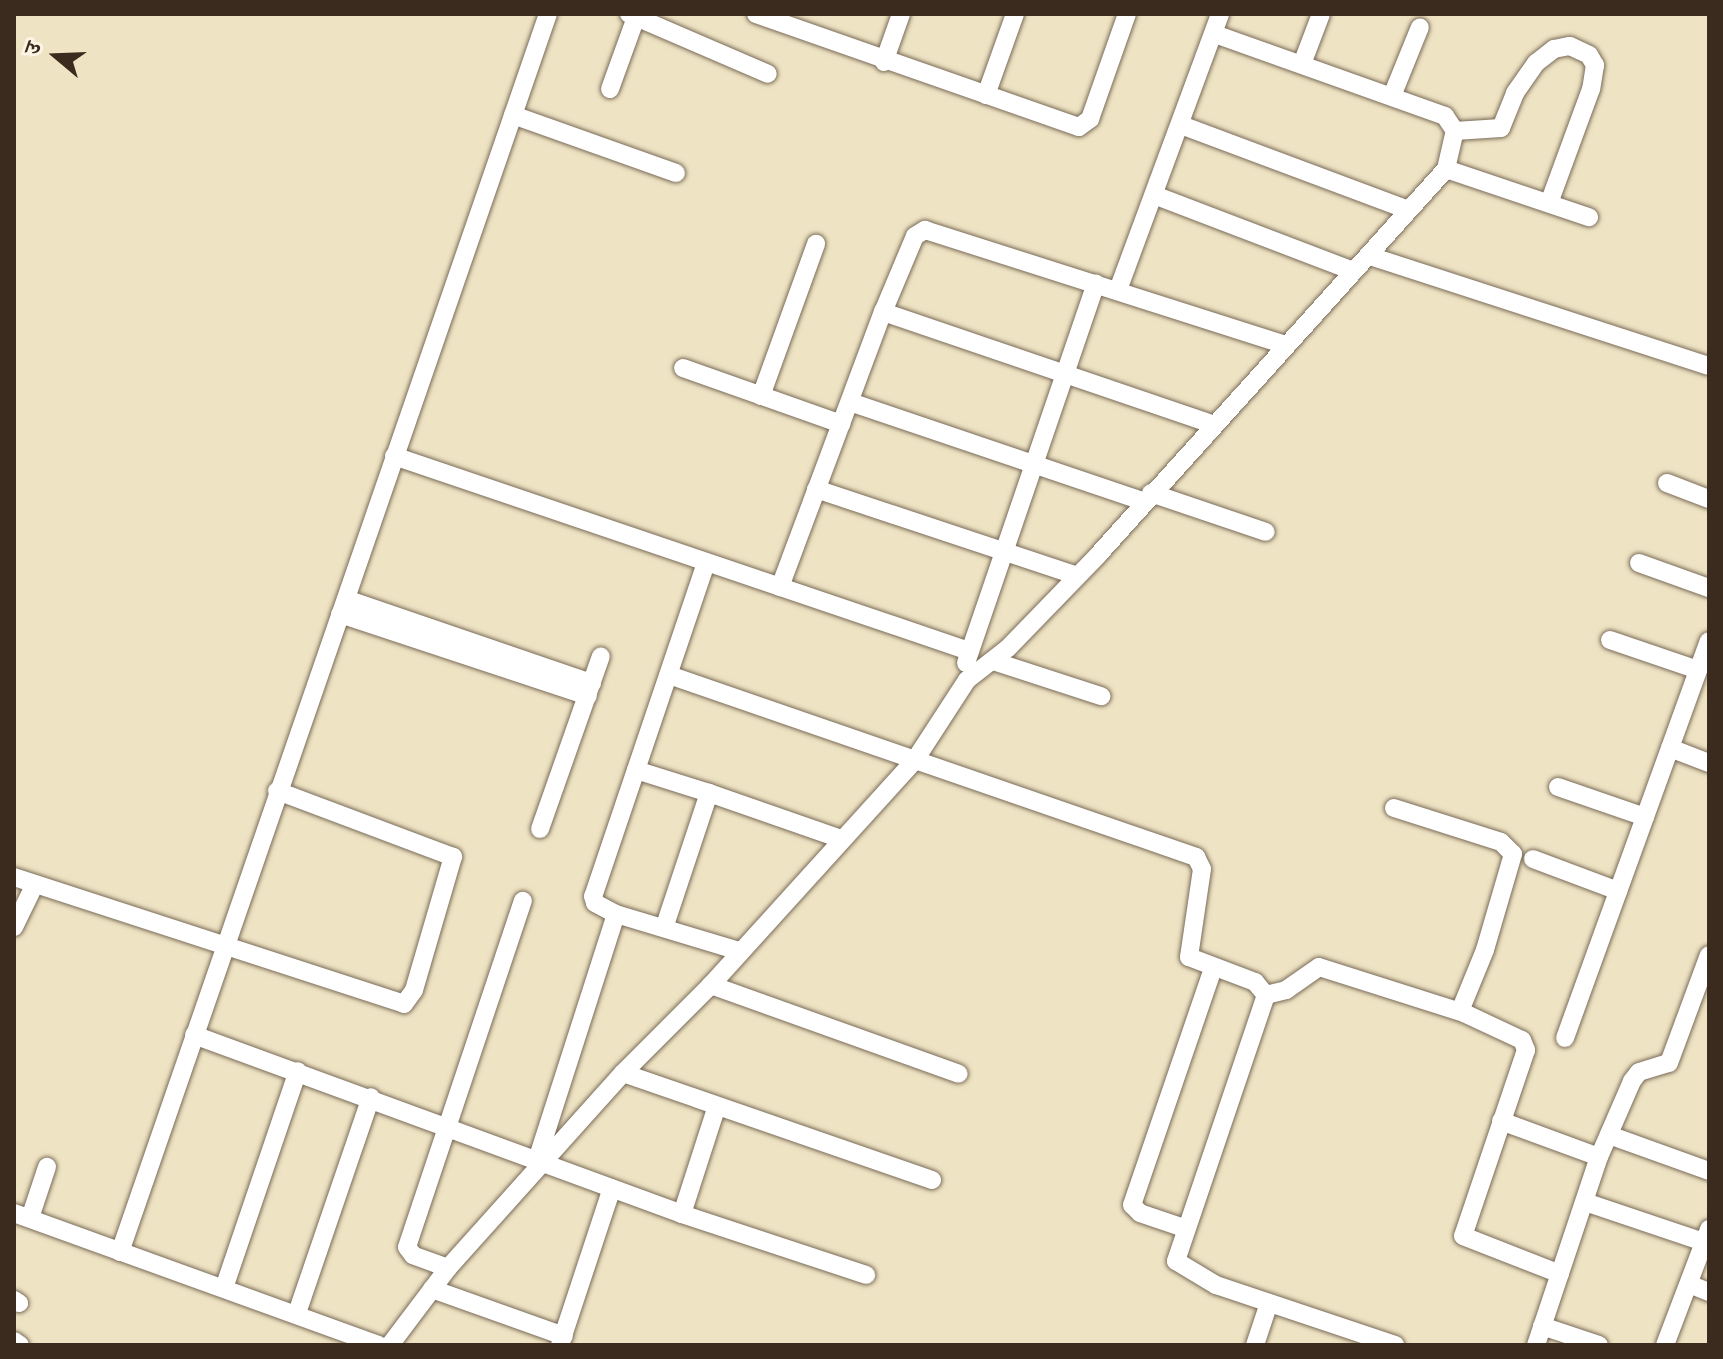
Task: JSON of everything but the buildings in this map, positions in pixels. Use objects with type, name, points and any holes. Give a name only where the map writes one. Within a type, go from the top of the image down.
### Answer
[{"type":"street","points":[[120,1252],[548,14]]},
{"type":"street","points":[[756,14],[780,18],[884,62],[1069,126],[1085,125],[1127,14]]},
{"type":"street","points":[[884,62],[901,14]]},
{"type":"street","points":[[986,95],[1015,14]]},
{"type":"street","points":[[1118,290],[1220,14]]},
{"type":"street","points":[[1302,64],[1321,14]]},
{"type":"street","points":[[610,89],[633,15],[768,74]]},
{"type":"street","points":[[1392,96],[1420,27]]},
{"type":"street","points":[[390,1345],[448,1268],[542,1159],[711,985],[915,760],[958,693],[1077,576],[1446,169],[1455,131],[1445,116],[1215,34]]},
{"type":"street","points":[[1455,131],[1501,128],[1515,93],[1554,49],[1570,46],[1589,55],[1595,65],[1591,89],[1549,203]]},
{"type":"street","points":[[513,115],[676,173]]},
{"type":"street","points":[[1181,125],[1408,210]]},
{"type":"street","points":[[1446,169],[1589,217]]},
{"type":"street","points":[[1154,195],[1353,271]]},
{"type":"street","points":[[780,587],[883,312],[915,236],[925,230],[1285,345]]},
{"type":"street","points":[[761,396],[816,244]]},
{"type":"street","points":[[1370,256],[1709,366]]},
{"type":"street","points":[[958,693],[969,651],[1096,284]]},
{"type":"street","points":[[883,312],[1214,425]]},
{"type":"street","points":[[683,368],[841,424]]},
{"type":"street","points":[[850,402],[1034,463],[1266,532]]},
{"type":"street","points":[[394,456],[969,651]]},
{"type":"street","points":[[1667,483],[1709,499]]},
{"type":"street","points":[[816,489],[1077,576]]},
{"type":"street","points":[[706,563],[593,896],[595,903],[616,914],[739,951]]},
{"type":"street","points":[[1639,563],[1709,588]]},
{"type":"street","points":[[343,606],[590,689]]},
{"type":"street","points":[[1610,640],[1698,670]]},
{"type":"street","points":[[1565,1038],[1709,641]]},
{"type":"street","points":[[540,829],[601,656]]},
{"type":"street","points":[[993,661],[1101,696]]},
{"type":"street","points":[[669,675],[1196,857],[1200,888],[1187,949],[1194,962],[1255,982],[1266,995]]},
{"type":"street","points":[[1670,748],[1709,763]]},
{"type":"street","points":[[636,770],[841,839]]},
{"type":"street","points":[[1558,787],[1645,817]]},
{"type":"street","points":[[14,877],[34,886],[226,943],[397,1004],[410,999],[453,857],[277,791]]},
{"type":"street","points":[[664,928],[709,793]]},
{"type":"street","points":[[1394,808],[1501,842],[1513,854],[1495,922],[1460,1011]]},
{"type":"street","points":[[1533,859],[1618,891]]},
{"type":"street","points":[[14,927],[34,886]]},
{"type":"street","points":[[448,1268],[413,1255],[407,1247],[523,901]]},
{"type":"street","points":[[542,1159],[616,914]]},
{"type":"street","points":[[1536,1345],[1599,1157],[1639,1072],[1669,1063],[1709,955]]},
{"type":"street","points":[[1266,995],[1286,990],[1319,967],[1460,1011],[1525,1043],[1463,1236],[1476,1246],[1560,1274]]},
{"type":"street","points":[[1184,1228],[1140,1213],[1132,1205],[1213,969]]},
{"type":"street","points":[[711,985],[959,1074]]},
{"type":"street","points":[[1266,995],[1176,1254],[1183,1267],[1269,1303],[1395,1345]]},
{"type":"street","points":[[194,1035],[542,1159],[682,1214],[866,1275]]},
{"type":"street","points":[[224,1288],[298,1071]]},
{"type":"street","points":[[623,1073],[716,1109],[932,1180]]},
{"type":"street","points":[[297,1313],[371,1097]]},
{"type":"street","points":[[682,1214],[716,1109]]},
{"type":"street","points":[[1501,1121],[1599,1157]]},
{"type":"street","points":[[1609,1135],[1709,1171]]},
{"type":"street","points":[[47,1167],[22,1215],[379,1345]]},
{"type":"street","points":[[432,1289],[562,1341],[612,1188]]},
{"type":"street","points":[[1585,1202],[1706,1235],[1665,1345]]},
{"type":"street","points":[[1689,1284],[1709,1292]]},
{"type":"street","points":[[1255,1345],[1269,1303]]},
{"type":"street","points":[[1542,1326],[1599,1345]]},
{"type":"street","points":[[14,1341],[20,1345]]}]
